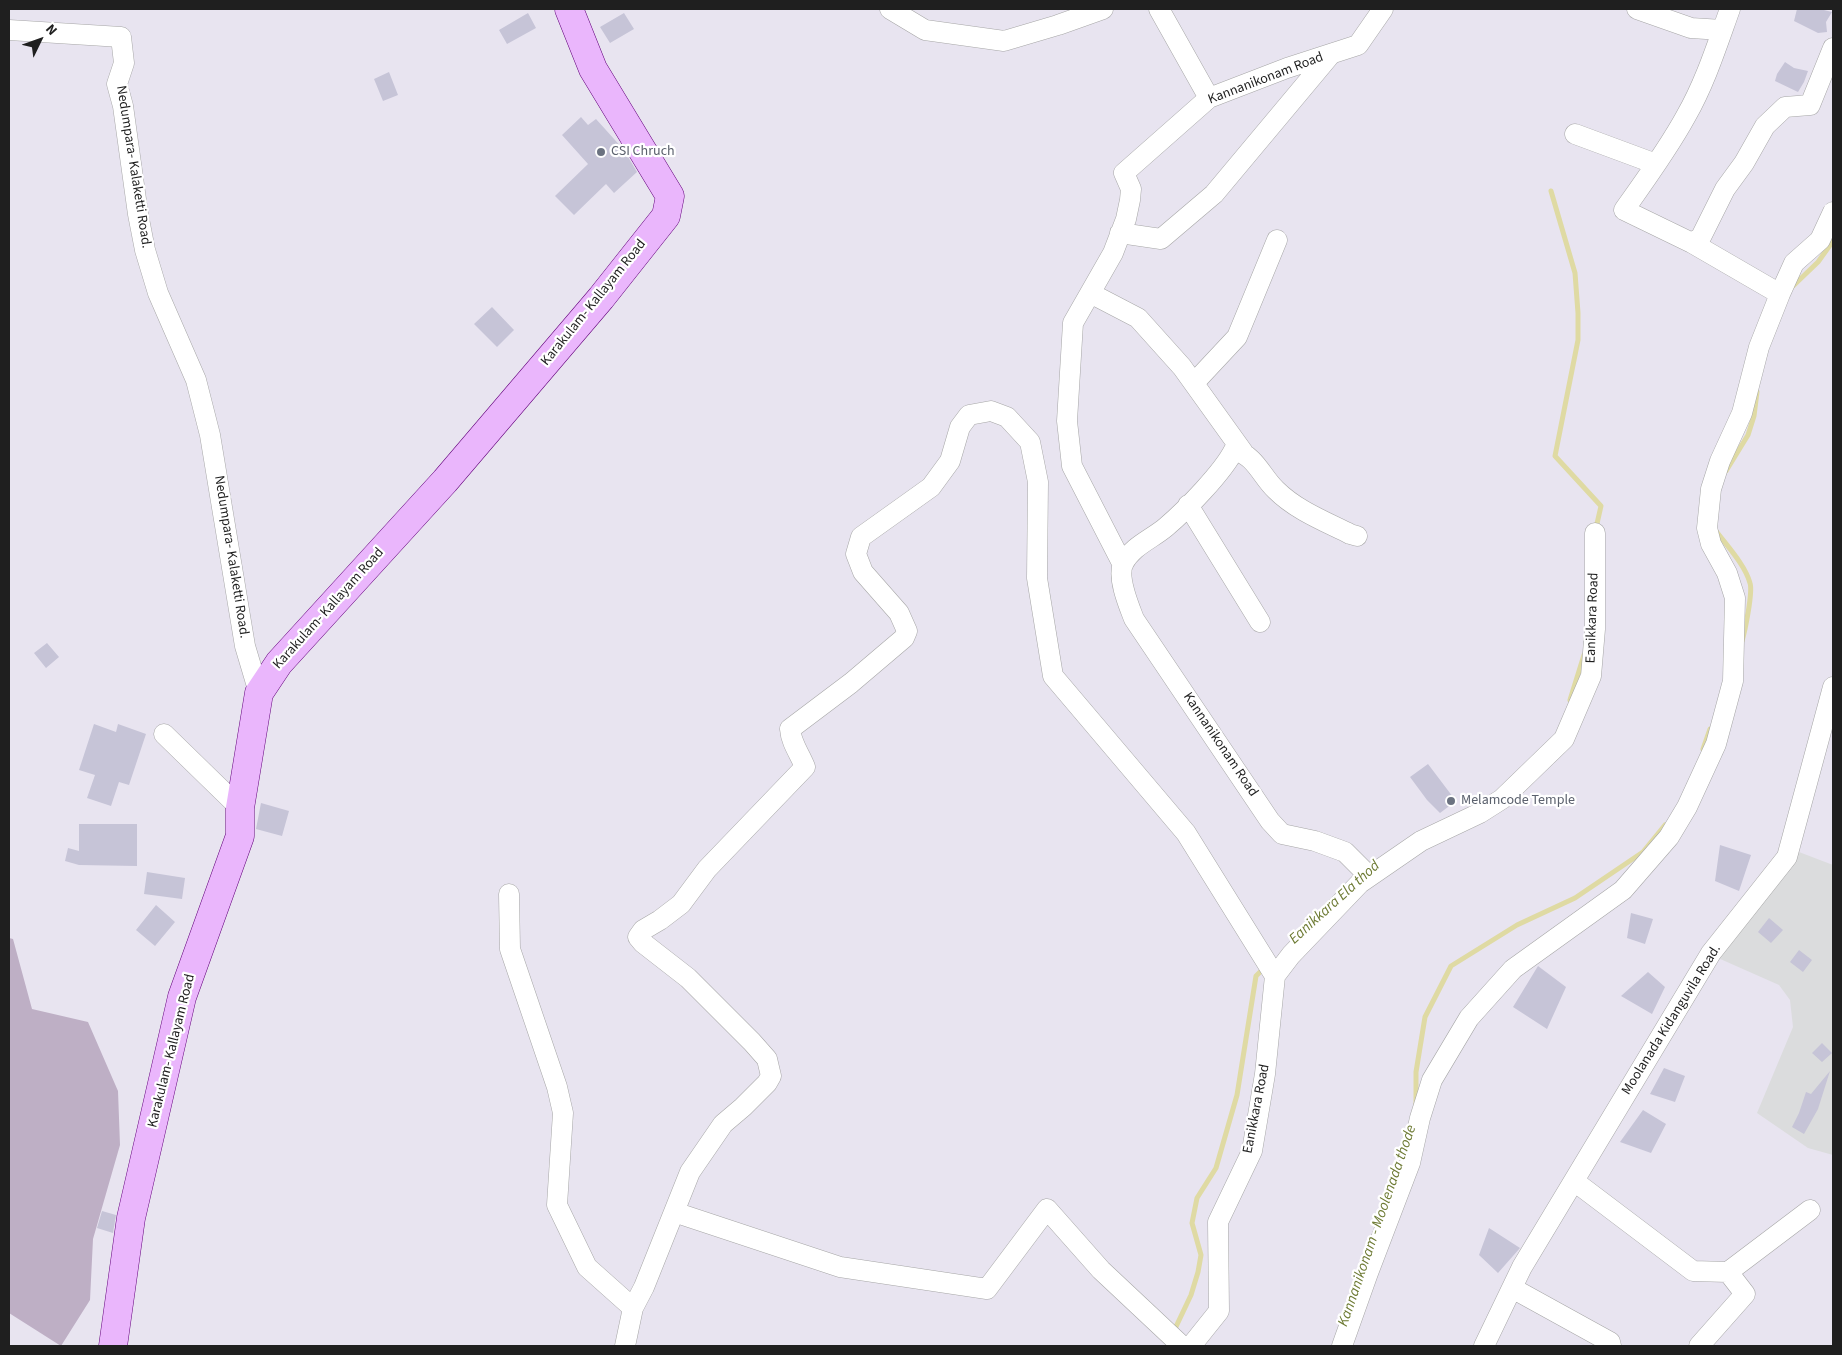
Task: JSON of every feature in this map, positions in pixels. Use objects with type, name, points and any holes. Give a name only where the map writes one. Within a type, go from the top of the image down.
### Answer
[{"type":"street","name":"Karakulam- Kallayam Road","points":[[113,1346],[131,1218],[182,997],[240,836],[240,808],[259,693],[279,663],[445,480],[601,298],[666,216],[670,196],[593,69],[569,9]]},
{"type":"street","points":[[890,9],[925,30],[1004,41],[1103,9]]},
{"type":"street","points":[[1159,9],[1209,98]]},
{"type":"street","name":"Kannanikonam Road","points":[[1366,873],[1345,852],[1315,841],[1282,834],[1270,821],[1134,619],[1126,599],[1123,565],[1072,466],[1067,421],[1073,323],[1113,253],[1120,233],[1130,200],[1130,189],[1124,173],[1209,98],[1287,68],[1358,45],[1383,9]]},
{"type":"street","points":[[1637,9],[1691,28],[1722,30]]},
{"type":"street","points":[[1730,9],[1711,61],[1687,115],[1624,210],[1692,243],[1780,294]]},
{"type":"street","name":"Nedumpara- Kalaketti Road.","points":[[9,30],[121,37],[124,62],[117,84],[123,106],[145,250],[158,293],[196,380],[223,506],[245,646],[259,693]]},
{"type":"street","points":[[1692,243],[1701,237],[1725,188],[1744,163],[1765,126],[1785,107],[1810,105],[1833,48]]},
{"type":"street","points":[[1120,233],[1161,239],[1214,194],[1331,54]]},
{"type":"street","points":[[1575,134],[1656,164]]},
{"type":"street","points":[[1342,1346],[1410,1163],[1420,1118],[1432,1080],[1468,1018],[1513,969],[1623,890],[1669,837],[1687,808],[1716,744],[1733,681],[1735,598],[1727,573],[1711,544],[1707,528],[1710,489],[1720,461],[1742,413],[1759,347],[1780,294],[1794,264],[1820,240],[1833,212]]},
{"type":"street","points":[[1194,383],[1238,337],[1277,240]]},
{"type":"street","points":[[1090,293],[1138,318],[1182,367],[1243,452],[1252,460],[1275,489],[1300,509],[1357,536]]},
{"type":"street","points":[[625,1346],[633,1308],[644,1287],[690,1172],[723,1124],[767,1083],[771,1076],[767,1059],[752,1042],[688,978],[638,937],[643,930],[681,904],[708,869],[805,767],[801,755],[790,738],[790,728],[850,683],[904,638],[908,631],[899,613],[863,572],[856,554],[861,537],[931,487],[950,461],[960,427],[969,415],[991,411],[1007,417],[1030,442],[1038,482],[1037,578],[1053,676],[1186,833],[1270,968]]},
{"type":"street","points":[[1123,565],[1142,542],[1165,528],[1188,505],[1228,462],[1234,450],[1243,452]]},
{"type":"street","points":[[1188,505],[1260,622]]},
{"type":"street","name":"Eanikkara Road","points":[[1191,1346],[1219,1312],[1218,1222],[1252,1151],[1265,1074],[1270,968],[1298,949],[1366,873],[1421,841],[1480,814],[1502,800],[1564,739],[1591,676],[1595,630],[1595,533]]},
{"type":"street","name":"Moolanada Kidanguvila Road.","points":[[1484,1346],[1522,1267],[1711,954],[1787,857],[1833,687]]},
{"type":"street","points":[[164,734],[240,808]]},
{"type":"street","points":[[509,894],[510,949],[557,1087],[563,1113],[557,1205],[587,1267],[633,1308]]},
{"type":"street","points":[[1574,1181],[1693,1270],[1728,1272],[1810,1210]]},
{"type":"street","points":[[674,1212],[840,1267],[987,1289],[1046,1209],[1101,1270],[1182,1346]]},
{"type":"street","points":[[1699,1346],[1745,1294],[1728,1272]]},
{"type":"street","points":[[1512,1288],[1610,1342],[1611,1346]]},
{"type":"shaded area","points":[[1799,852],[1833,865],[1833,1155],[1808,1148],[1757,1113],[1793,1027],[1790,1000],[1779,985],[1718,958]]},
{"type":"shaded area","points":[[9,938],[13,939],[32,1009],[88,1022],[118,1091],[120,1145],[93,1239],[90,1300],[61,1346],[9,1313]]},
{"type":"building","points":[[1797,9],[1820,9],[1832,12],[1826,22],[1827,32],[1818,33],[1794,21]]},
{"type":"building","points":[[528,13],[536,28],[507,44],[499,30]]},
{"type":"building","points":[[624,13],[634,29],[610,43],[600,27]]},
{"type":"building","points":[[1785,62],[1794,68],[1808,71],[1798,92],[1775,81]]},
{"type":"building","points":[[389,72],[398,95],[383,101],[374,79]]},
{"type":"building","name":"CSI Chruch","points":[[581,117],[588,125],[596,119],[624,150],[637,172],[614,193],[606,184],[574,215],[555,196],[588,164],[562,135]]},
{"type":"building","points":[[492,307],[514,330],[497,347],[474,324]]},
{"type":"building","points":[[47,643],[59,657],[46,668],[34,653]]},
{"type":"building","points":[[94,724],[116,732],[118,724],[146,734],[129,785],[119,782],[111,806],[87,798],[95,775],[79,770]]},
{"type":"building","name":"Melamcode Temple","points":[[1428,764],[1456,801],[1440,813],[1427,800],[1410,777]]},
{"type":"building","points":[[261,803],[289,811],[282,836],[256,829]]},
{"type":"building","points":[[79,824],[137,824],[137,866],[79,865],[65,861],[68,848],[79,851]]},
{"type":"building","points":[[1720,845],[1751,855],[1739,891],[1715,881]]},
{"type":"building","points":[[147,872],[185,878],[182,899],[144,894]]},
{"type":"building","points":[[156,905],[175,922],[155,946],[136,930]]},
{"type":"building","points":[[1631,913],[1653,919],[1645,944],[1627,938]]},
{"type":"building","points":[[1769,918],[1783,930],[1771,943],[1758,932]]},
{"type":"building","points":[[1799,950],[1812,960],[1803,972],[1790,962]]},
{"type":"building","points":[[1538,966],[1566,987],[1547,1029],[1513,1007]]},
{"type":"building","points":[[1648,972],[1665,987],[1652,1014],[1621,996]]},
{"type":"building","points":[[1822,1043],[1832,1053],[1822,1062],[1812,1053]]},
{"type":"building","points":[[1664,1068],[1685,1076],[1675,1102],[1650,1094]]},
{"type":"building","points":[[1830,1071],[1818,1109],[1804,1134],[1792,1127],[1806,1092],[1811,1094]]},
{"type":"building","points":[[1643,1110],[1666,1124],[1651,1153],[1620,1142]]},
{"type":"building","points":[[102,1211],[116,1215],[113,1233],[97,1228]]},
{"type":"building","points":[[1489,1228],[1520,1248],[1498,1273],[1479,1255]]},
{"type":"waterway","name":"Eanikkara Ela thod","points":[[1551,191],[1575,273],[1578,313],[1578,340],[1555,456],[1601,506],[1596,528]]},
{"type":"waterway","name":"Kannanikonam - Moolenada thode","points":[[1792,287],[1818,262],[1833,241]]},
{"type":"waterway","name":"Kannanikonam - Moolenada thode","points":[[1726,471],[1748,435],[1754,416],[1757,392]]},
{"type":"waterway","name":"Kannanikonam - Moolenada thode","points":[[1716,531],[1740,563],[1750,583],[1750,603],[1742,641]]},
{"type":"waterway","name":"Eanikkara Ela thod","points":[[1570,700],[1584,655]]},
{"type":"waterway","name":"Kannanikonam - Moolenada thode","points":[[1703,749],[1710,729]]},
{"type":"waterway","name":"Kannanikonam - Moolenada thode","points":[[1416,1104],[1416,1072],[1425,1017],[1451,966],[1517,925],[1575,898],[1643,852],[1665,825]]},
{"type":"waterway","name":"Eanikkara Ela thod","points":[[1173,1333],[1191,1295],[1198,1272],[1201,1255],[1192,1223],[1197,1198],[1216,1168],[1237,1095],[1256,976],[1265,967]]},
{"type":"place","name":"CSI Chruch","points":[[601,152]]},
{"type":"place","name":"Melamcode Temple","points":[[1451,801]]}]
